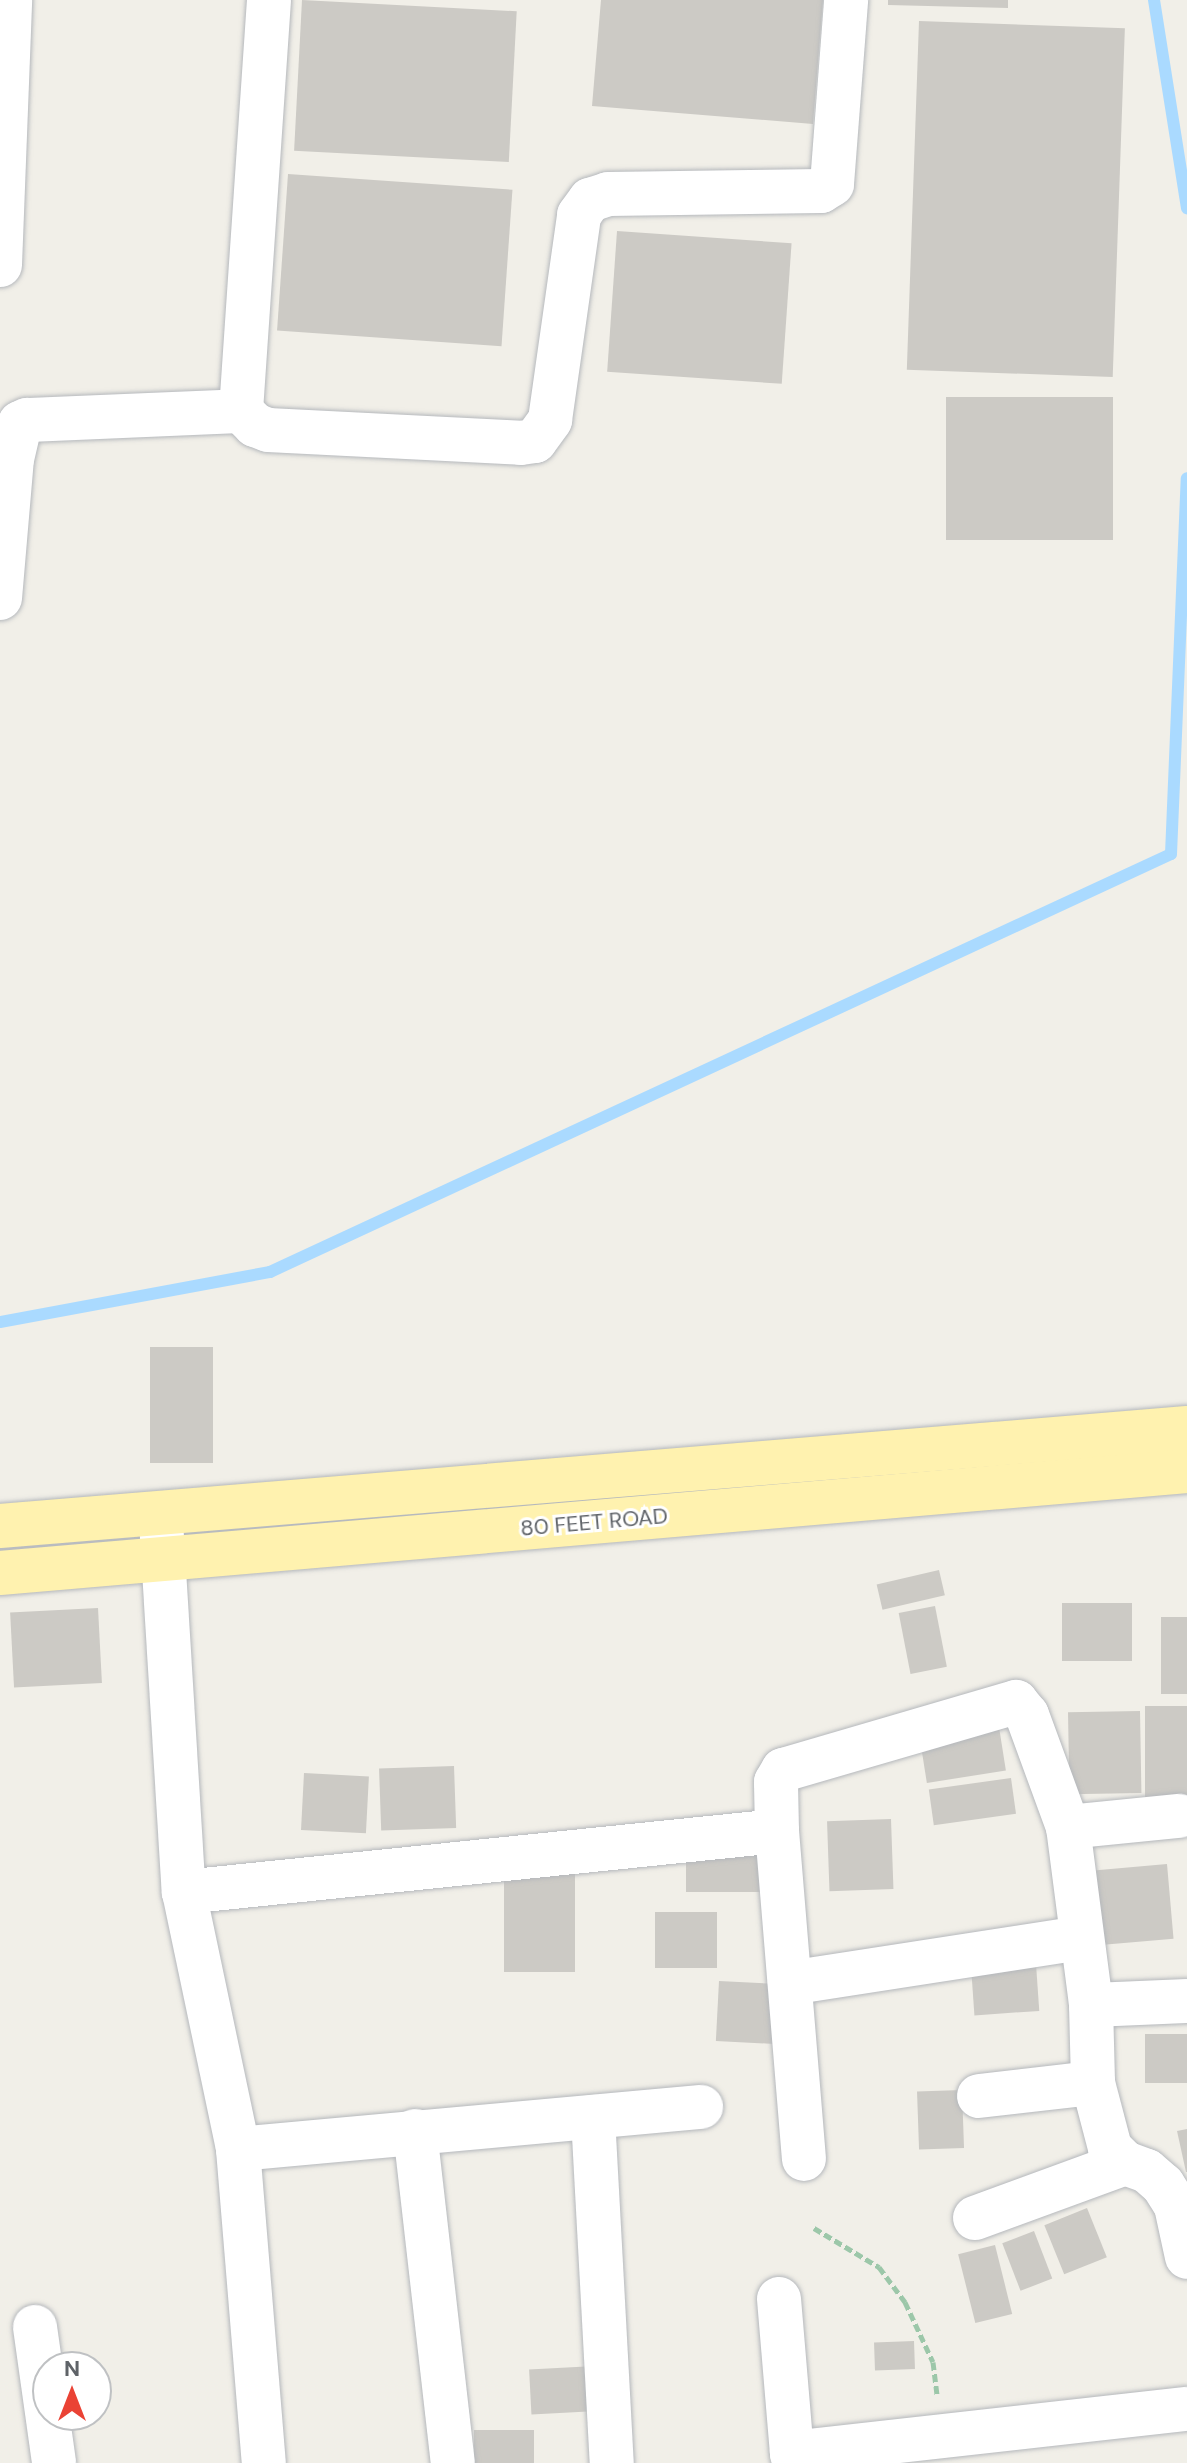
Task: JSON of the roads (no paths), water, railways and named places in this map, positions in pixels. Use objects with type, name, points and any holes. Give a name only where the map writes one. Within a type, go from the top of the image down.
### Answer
[{"type":"main road","name":"80 FEET ROAD","points":[[0,1526],[1187,1428]]},
{"type":"main road","name":"80 FEET ROAD","points":[[0,1573],[1187,1471]]},
{"type":"street","points":[[0,265],[10,0]]},
{"type":"street","points":[[241,411],[269,0]]},
{"type":"street","points":[[0,598],[12,459],[20,423],[27,420],[241,411],[255,425],[268,430],[535,441],[550,420],[579,215],[590,200],[608,194],[821,191],[832,184],[846,0]]},
{"type":"street","points":[[161,1512],[184,1892],[238,2149],[264,2463]]},
{"type":"street","points":[[804,2159],[777,1831],[776,1782],[783,1770],[1016,1702],[1027,1715],[1068,1827],[1091,2005],[1093,2083],[1110,2148],[1125,2163],[1147,2171],[1163,2185],[1176,2206],[1187,2257]]},
{"type":"street","points":[[1068,1827],[1179,1816]]},
{"type":"street","points":[[184,1892],[777,1831]]},
{"type":"street","points":[[790,1983],[1082,1938]]},
{"type":"street","points":[[1091,2005],[1187,2001]]},
{"type":"street","points":[[979,2096],[1093,2083]]},
{"type":"street","points":[[238,2149],[701,2107]]},
{"type":"street","points":[[593,2117],[612,2463]]},
{"type":"street","points":[[415,2131],[453,2463]]},
{"type":"street","points":[[975,2218],[1125,2163]]},
{"type":"street","points":[[779,2299],[793,2458],[942,2436],[1187,2409]]},
{"type":"street","points":[[35,2327],[54,2463]]},
{"type":"waterway","points":[[1154,0],[1187,208]]},
{"type":"waterway","points":[[0,1322],[270,1272],[1171,854],[1187,478]]}]
